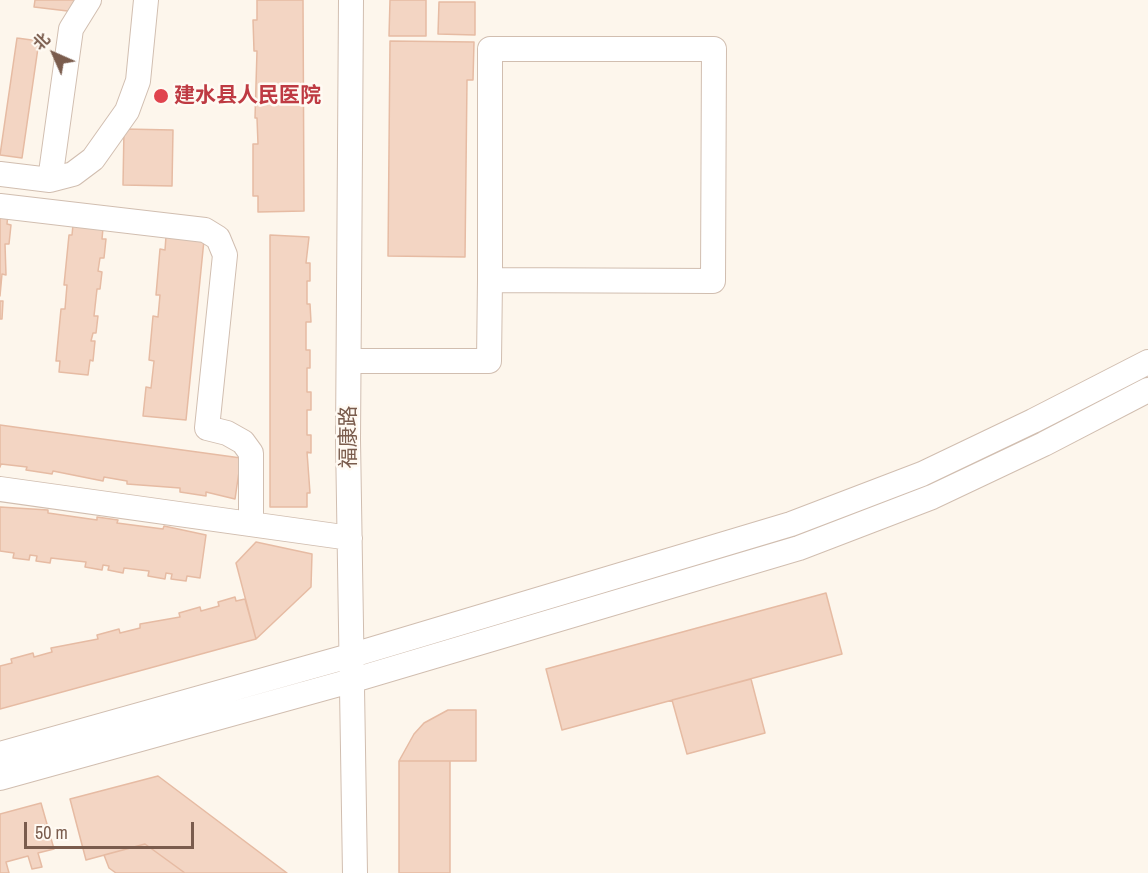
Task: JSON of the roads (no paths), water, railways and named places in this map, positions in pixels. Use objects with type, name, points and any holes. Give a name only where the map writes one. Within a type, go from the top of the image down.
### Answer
[{"type":"street","points":[[50,180],[71,29],[89,0]]},
{"type":"street","points":[[0,174],[50,180],[72,174],[93,159],[127,111],[138,81],[146,0]]},
{"type":"street","name":"福康路","points":[[351,0],[349,361],[355,873]]},
{"type":"street","points":[[349,361],[489,361],[490,49],[714,49],[713,281],[490,280]]},
{"type":"street","points":[[0,206],[205,230],[219,238],[225,255],[207,428],[227,433],[243,442],[251,453],[251,524]]},
{"type":"street","points":[[0,754],[354,655],[791,524],[922,474],[1148,362]]},
{"type":"street","points":[[0,778],[354,680],[799,548],[932,497],[1044,444],[1148,390]]},
{"type":"street","points":[[0,489],[350,538]]},
{"type":"place","name":"建水县人民医院","points":[[161,96]]}]
